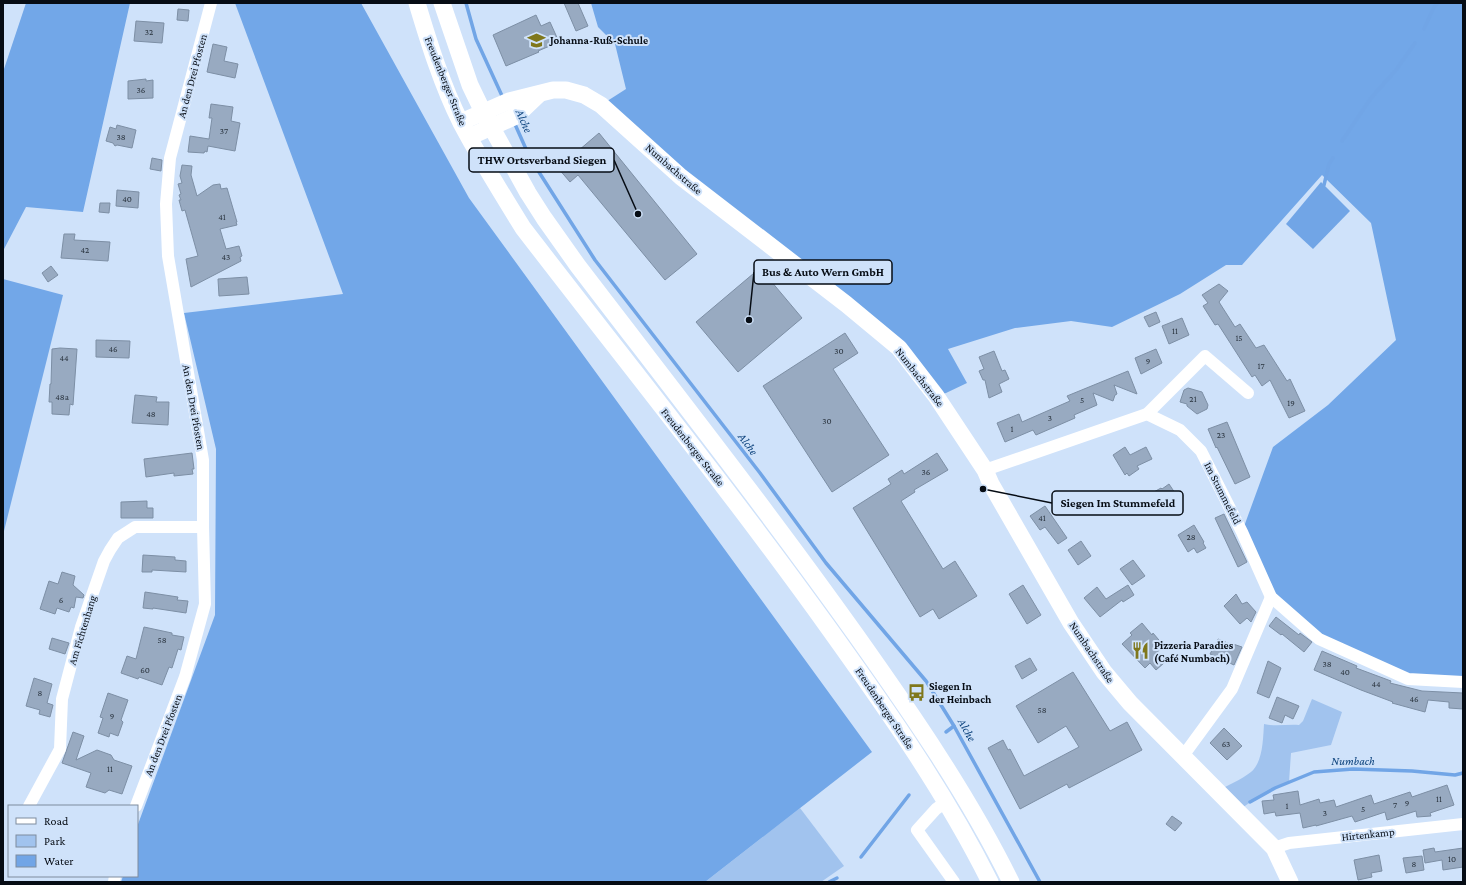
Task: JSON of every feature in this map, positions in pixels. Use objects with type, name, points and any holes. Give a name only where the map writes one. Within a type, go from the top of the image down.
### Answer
[{"type":"main road","name":"Freudenberger Straße","points":[[417,3],[434,57],[461,122],[495,183],[523,228],[795,580],[888,711],[924,765],[990,882]]},
{"type":"main road","name":"Freudenberger Straße","points":[[442,3],[470,85],[491,127],[528,193],[552,230],[809,568],[904,702],[927,736],[1011,882]]},
{"type":"main road","name":"Numbachstraße","points":[[461,122],[509,101],[553,90],[566,90],[584,95],[601,105],[681,177],[874,326],[899,348],[921,376],[986,470],[991,484],[1089,651],[1104,672],[1130,703],[1274,848],[1290,882]]},
{"type":"main road","points":[[469,137],[516,116],[539,94]]},
{"type":"street","name":"An den Drei Pfosten","points":[[136,805],[185,677],[205,604],[203,460],[168,256],[166,204],[170,158],[211,3]]},
{"type":"street","points":[[986,470],[1147,414],[1205,356],[1248,394]]},
{"type":"street","name":"Im Stummefeld","points":[[1147,414],[1180,430],[1202,451],[1242,532],[1271,596],[1319,638],[1408,679],[1463,682]]},
{"type":"street","name":"Am Fichtenhang","points":[[30,805],[60,748],[62,699],[81,627],[104,561],[114,544],[118,538],[134,527],[203,527]]},
{"type":"street","points":[[1183,756],[1232,689],[1271,596]]},
{"type":"street","points":[[946,802],[936,809],[917,830],[954,882]]},
{"type":"street","name":"Hirtenkamp","points":[[1274,848],[1289,843],[1463,824]]},
{"type":"green space","points":[[1312,699],[1342,712],[1331,745],[1291,753],[1289,782],[1250,802],[1238,811],[1217,791],[1243,778],[1255,768],[1262,750],[1264,724],[1299,725],[1303,721]]},
{"type":"green space","points":[[800,808],[844,866],[821,882],[705,882]]},
{"type":"shaded area","points":[[26,3],[130,3],[83,212],[26,207],[3,251],[3,72]]},
{"type":"shaded area","points":[[235,3],[361,3],[469,198],[872,752],[705,882],[121,882],[123,877],[138,877],[138,824],[215,615],[216,449],[184,313],[343,294]]},
{"type":"shaded area","points":[[591,3],[1463,3],[1463,682],[1408,679],[1319,639],[1271,597],[1242,532],[1273,447],[1328,405],[1396,340],[1371,223],[1322,175],[1242,265],[1226,265],[1180,294],[1112,327],[1071,321],[1015,328],[948,349],[967,383],[936,396],[921,376],[601,105],[626,89],[615,44],[598,27]]},
{"type":"shaded area","points":[[3,279],[63,295],[3,535]]},
{"type":"water","points":[[1321,182],[1350,211],[1313,249],[1286,224]]},
{"type":"building","points":[[564,3],[578,3],[588,26],[576,31]]},
{"type":"building","points":[[178,9],[189,10],[188,21],[177,20]]},
{"type":"building","points":[[536,15],[541,26],[550,22],[559,42],[506,66],[493,35]]},
{"type":"building","points":[[136,21],[164,23],[162,43],[134,41]]},
{"type":"building","points":[[213,44],[227,47],[224,61],[238,64],[235,78],[207,72]]},
{"type":"building","points":[[146,79],[146,81],[153,80],[153,98],[128,99],[128,81]]},
{"type":"building","points":[[211,104],[233,107],[231,121],[240,123],[235,151],[208,146],[207,152],[205,151],[204,153],[188,152],[190,136],[209,139],[212,118],[209,118]]},
{"type":"building","points":[[117,125],[136,130],[132,148],[117,145],[115,146],[113,143],[106,141],[110,127],[116,129]]},
{"type":"building","points":[[599,133],[697,254],[665,280],[578,175],[570,182],[558,168]]},
{"type":"building","points":[[152,158],[162,160],[161,171],[150,169]]},
{"type":"building","points":[[182,165],[192,166],[191,175],[197,196],[213,185],[220,184],[221,189],[227,188],[237,225],[220,229],[226,249],[239,246],[242,256],[240,257],[241,261],[191,287],[186,259],[198,256],[185,210],[182,211],[179,200],[181,200],[179,195],[181,194],[178,184],[182,183],[180,176]]},
{"type":"building","points":[[117,190],[139,192],[138,208],[116,206]]},
{"type":"building","points":[[100,203],[110,203],[109,213],[99,212]]},
{"type":"building","points":[[64,234],[75,234],[74,240],[110,242],[108,261],[61,258]]},
{"type":"building","points":[[51,266],[58,275],[48,282],[42,273]]},
{"type":"building","points":[[760,268],[802,318],[738,372],[696,322]]},
{"type":"building","points":[[247,277],[249,294],[219,296],[218,279]]},
{"type":"building","points":[[1219,284],[1228,291],[1219,302],[1235,327],[1240,324],[1256,348],[1264,345],[1287,381],[1290,379],[1305,411],[1289,418],[1270,380],[1262,386],[1255,375],[1252,377],[1218,324],[1215,325],[1203,306],[1208,303],[1202,295]]},
{"type":"building","points":[[1156,312],[1160,322],[1149,327],[1144,317]]},
{"type":"building","points":[[1182,318],[1189,335],[1169,344],[1162,326]]},
{"type":"building","points":[[845,333],[858,353],[833,369],[889,455],[832,492],[763,386]]},
{"type":"building","points":[[96,340],[130,341],[129,358],[96,357]]},
{"type":"building","points":[[52,349],[77,349],[73,405],[70,404],[69,415],[52,414],[52,402],[49,402]]},
{"type":"building","points":[[1156,349],[1162,363],[1141,374],[1135,358]]},
{"type":"building","points":[[994,351],[1002,371],[1005,370],[1009,379],[999,384],[1002,392],[989,398],[985,380],[983,380],[979,371],[984,369],[979,357]]},
{"type":"building","points":[[1128,371],[1137,394],[1114,385],[1117,394],[1115,395],[1113,401],[1093,393],[1097,405],[1074,415],[1075,418],[1036,435],[1033,430],[1005,442],[997,423],[1019,414],[1022,422],[1070,401],[1067,396]]},
{"type":"building","points":[[1188,388],[1202,392],[1208,405],[1207,409],[1197,414],[1187,406],[1187,404],[1180,402],[1184,390]]},
{"type":"building","points":[[135,395],[157,397],[156,402],[169,402],[168,425],[132,423]]},
{"type":"building","points":[[1227,422],[1250,477],[1235,484],[1208,429]]},
{"type":"building","points":[[1125,447],[1130,455],[1146,447],[1152,459],[1137,466],[1139,469],[1129,476],[1127,473],[1125,475],[1113,455]]},
{"type":"building","points":[[192,453],[194,469],[192,469],[193,474],[174,476],[174,473],[146,477],[144,459]]},
{"type":"building","points":[[937,453],[948,470],[914,490],[915,492],[901,501],[943,569],[955,561],[977,596],[939,619],[933,609],[920,617],[853,508],[891,484],[888,479],[902,470],[904,474]]},
{"type":"building","points":[[1169,484],[1175,493],[1169,496],[1172,502],[1158,510],[1150,496],[1153,495],[1152,493]]},
{"type":"building","points":[[147,501],[147,508],[153,508],[153,518],[121,518],[121,502]]},
{"type":"building","points":[[1045,506],[1067,538],[1058,544],[1045,527],[1040,530],[1030,516]]},
{"type":"building","points":[[1224,514],[1247,562],[1238,567],[1215,518]]},
{"type":"building","points":[[1194,525],[1206,548],[1197,553],[1194,548],[1188,552],[1178,535]]},
{"type":"building","points":[[1081,541],[1091,556],[1078,565],[1068,550]]},
{"type":"building","points":[[143,555],[175,557],[175,560],[186,561],[186,572],[152,570],[152,572],[142,572]]},
{"type":"building","points":[[1133,560],[1145,576],[1132,585],[1120,569]]},
{"type":"building","points":[[62,572],[75,576],[73,585],[84,595],[83,598],[76,597],[74,608],[71,607],[69,612],[57,608],[55,614],[40,609],[49,581],[58,584]]},
{"type":"building","points":[[1023,585],[1041,615],[1027,624],[1009,594]]},
{"type":"building","points":[[1128,585],[1134,595],[1123,602],[1122,600],[1100,617],[1084,598],[1097,587],[1106,599]]},
{"type":"building","points":[[145,592],[178,597],[177,600],[188,601],[186,613],[143,608]]},
{"type":"building","points":[[1236,594],[1242,604],[1247,602],[1256,612],[1251,622],[1247,618],[1240,624],[1224,606]]},
{"type":"building","points":[[1276,617],[1299,635],[1300,633],[1312,642],[1304,652],[1282,634],[1281,635],[1269,626]]},
{"type":"building","points":[[1142,623],[1164,646],[1155,654],[1164,663],[1156,670],[1150,663],[1145,668],[1122,644],[1132,635],[1130,633]]},
{"type":"building","points":[[144,627],[184,637],[181,650],[178,649],[172,668],[169,667],[162,685],[139,677],[138,679],[121,673],[127,656],[136,659]]},
{"type":"building","points":[[52,638],[69,643],[65,654],[49,649]]},
{"type":"building","points":[[1218,639],[1242,647],[1234,665],[1210,654]]},
{"type":"building","points":[[1322,651],[1357,666],[1356,668],[1391,681],[1390,683],[1422,691],[1463,693],[1463,709],[1449,708],[1449,702],[1428,700],[1425,712],[1392,703],[1393,702],[1314,670]]},
{"type":"building","points":[[1030,658],[1037,670],[1022,679],[1015,666]]},
{"type":"building","points":[[1268,661],[1281,668],[1269,698],[1257,693]]},
{"type":"building","points":[[1073,672],[1110,731],[1127,722],[1142,750],[1069,788],[1067,784],[1020,809],[988,748],[1003,740],[1008,750],[1010,749],[1024,776],[1079,747],[1066,726],[1038,743],[1016,706]]},
{"type":"building","points":[[34,678],[52,684],[47,703],[53,705],[50,717],[39,714],[40,710],[26,706]]},
{"type":"building","points":[[108,693],[128,700],[121,720],[123,722],[118,736],[110,733],[109,737],[98,733],[103,718],[100,717]]},
{"type":"building","points":[[1277,697],[1299,706],[1293,719],[1285,715],[1282,723],[1269,718]]},
{"type":"building","points":[[1224,728],[1242,746],[1227,760],[1210,743]]},
{"type":"building","points":[[73,732],[84,736],[76,760],[97,750],[111,755],[114,760],[132,766],[122,794],[109,790],[105,793],[86,787],[91,773],[62,763]]},
{"type":"building","points":[[1447,785],[1454,805],[1430,813],[1431,816],[1417,817],[1416,811],[1387,820],[1385,812],[1355,822],[1352,816],[1303,828],[1300,813],[1276,816],[1275,812],[1264,814],[1262,801],[1274,800],[1273,795],[1298,791],[1300,805],[1319,799],[1320,803],[1334,800],[1336,807],[1371,795],[1374,804],[1410,792],[1412,797]]},
{"type":"building","points":[[1172,816],[1182,823],[1175,831],[1166,824]]},
{"type":"building","points":[[1434,848],[1435,852],[1463,848],[1463,867],[1443,870],[1442,860],[1425,863],[1423,850]]},
{"type":"building","points":[[1379,855],[1382,871],[1371,873],[1372,877],[1358,880],[1354,860]]},
{"type":"building","points":[[1422,856],[1424,870],[1406,873],[1403,858]]},
{"type":"waterway","name":"Alche","points":[[466,3],[476,39],[503,98]]},
{"type":"waterway","points":[[1424,29],[1434,7],[1438,3]]},
{"type":"waterway","points":[[1342,141],[1371,98],[1396,70],[1415,43]]},
{"type":"waterway","name":"Alche","points":[[514,122],[530,158],[595,260],[760,473],[826,563],[926,681],[954,726],[1040,882]]},
{"type":"waterway","points":[[1324,185],[1329,164],[1333,158]]},
{"type":"waterway","points":[[946,732],[954,726]]},
{"type":"waterway","name":"Numbach","points":[[1250,802],[1275,788],[1314,772],[1353,769],[1412,771],[1455,775],[1463,773]]},
{"type":"waterway","points":[[861,857],[909,795]]},
{"type":"waterway","points":[[829,882],[837,878]]},
{"type":"place","name":"Johanna-Ruß-Schule","points":[[537,40]]},
{"type":"place","name":"THW Ortsverband Siegen","points":[[638,214]]},
{"type":"place","name":"Bus & Auto Wern GmbH","points":[[749,320]]},
{"type":"place","name":"Siegen Im Stummefeld","points":[[983,489]]},
{"type":"place","name":"Pizzeria Paradies (Café Numbach)","points":[[1141,651]]},
{"type":"place","name":"Siegen In der Heinbach","points":[[916,692]]}]
